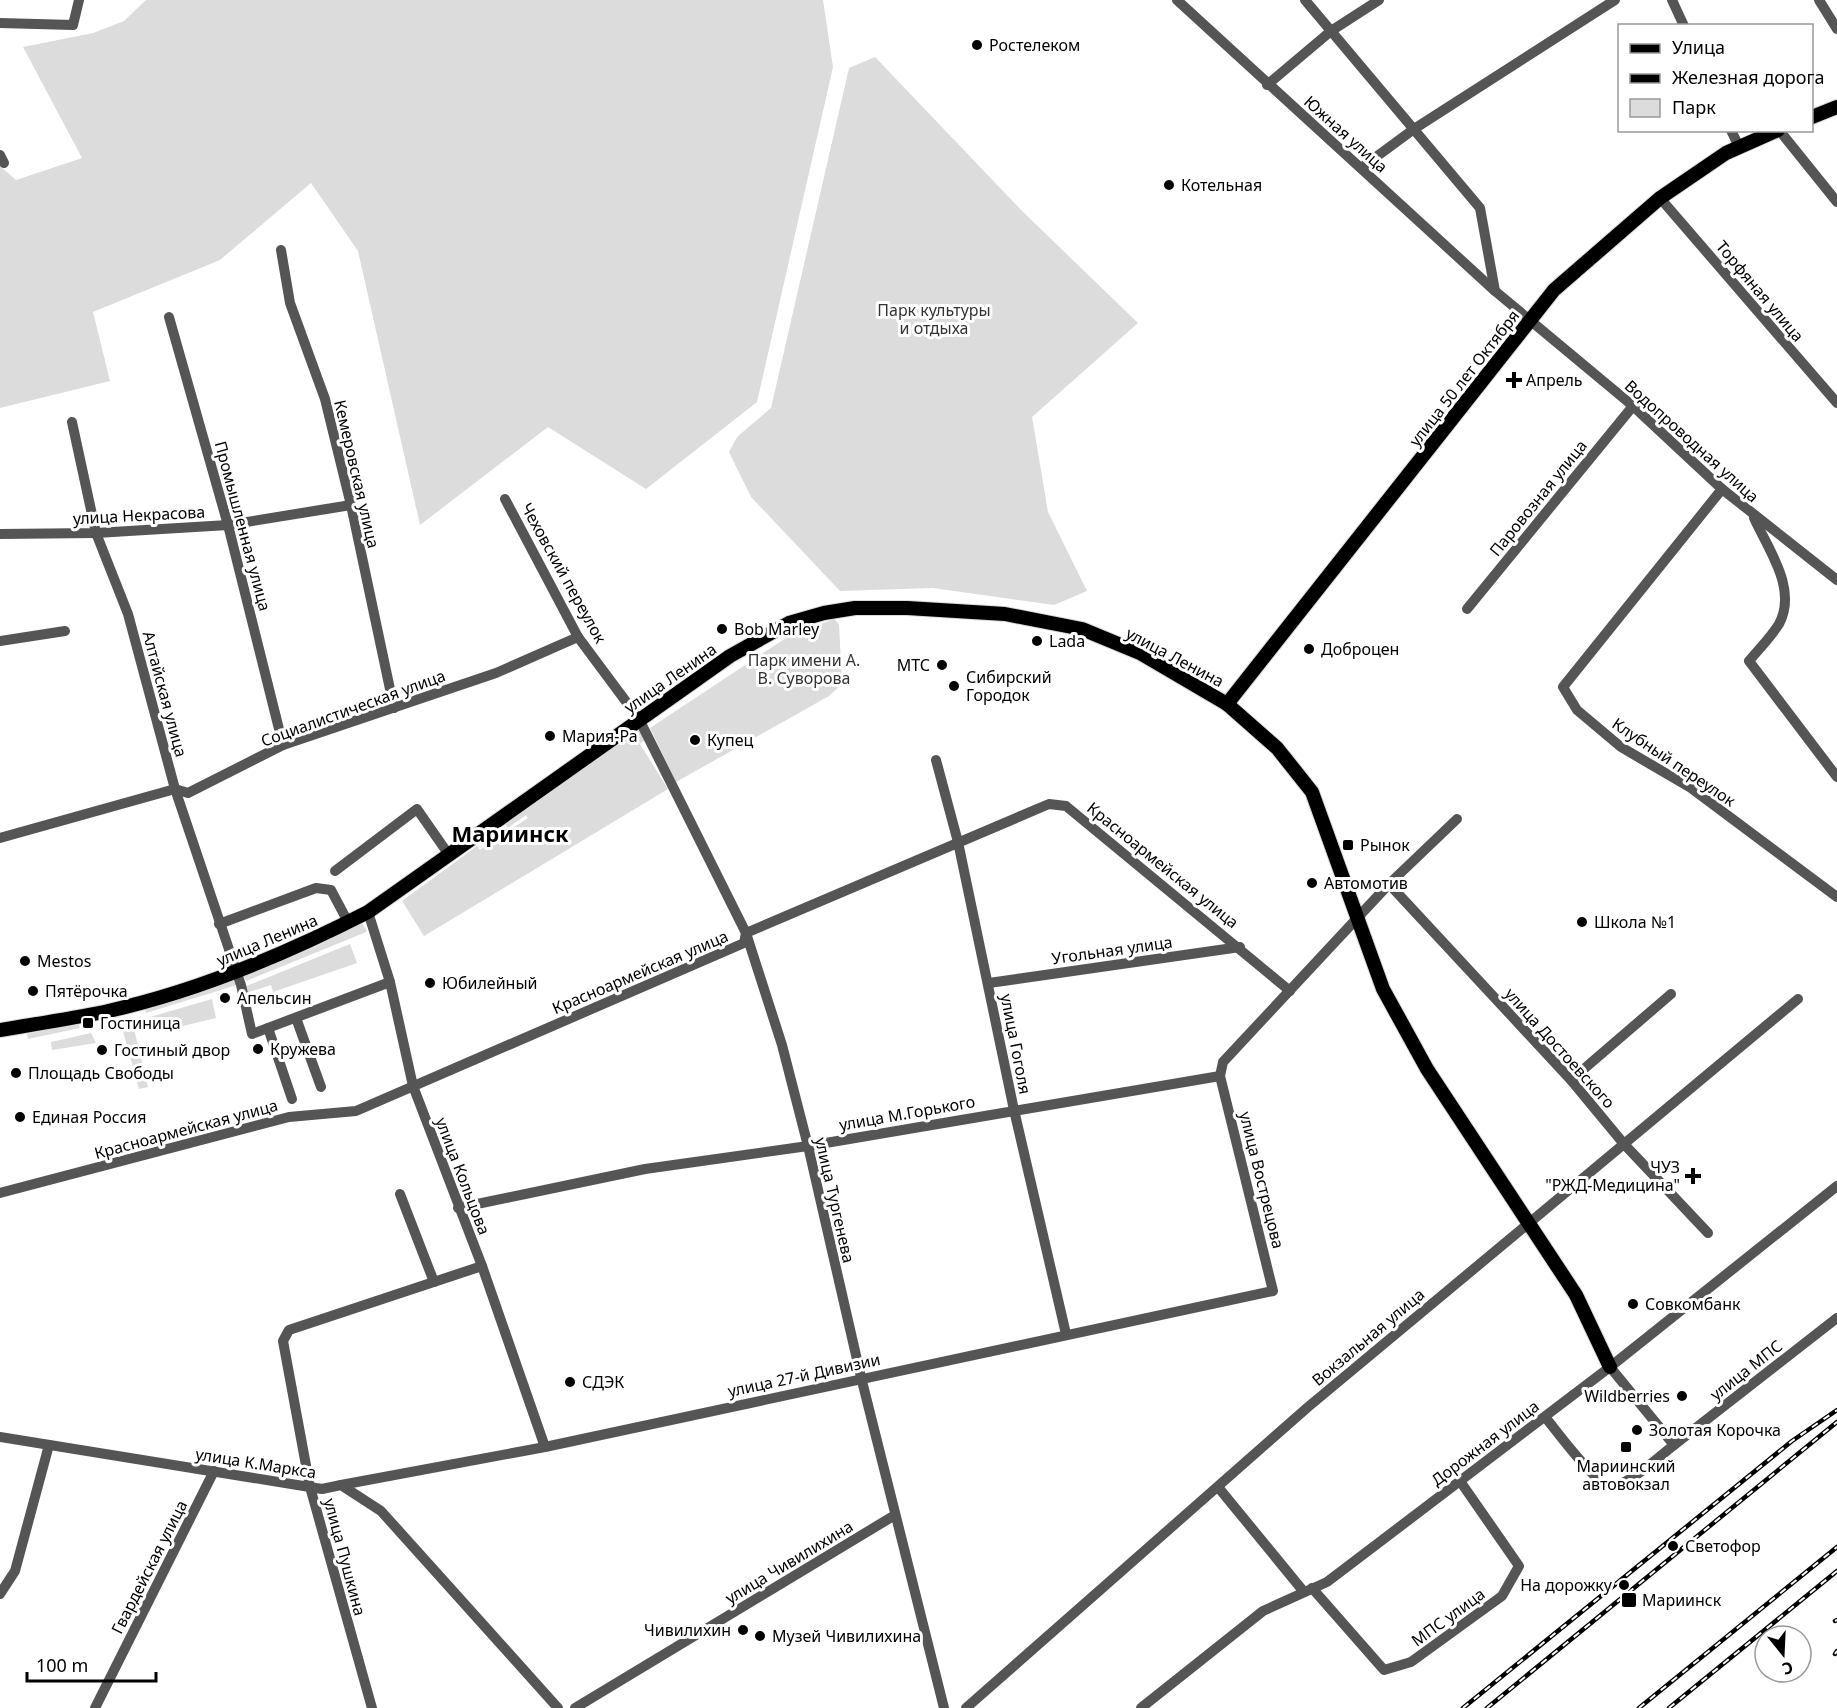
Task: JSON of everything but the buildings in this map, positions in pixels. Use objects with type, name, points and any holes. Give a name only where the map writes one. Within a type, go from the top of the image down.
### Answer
[{"type":"main road","points":[[1813,117],[1837,107]]},
{"type":"main road","name":"улица 50 лет Октября","points":[[1227,704],[1554,290],[1660,198],[1738,147],[1774,132]]},
{"type":"main road","name":"улица Ленина","points":[[0,1030],[105,1012],[236,973],[368,912],[639,719],[747,645],[789,623],[824,613],[866,608],[1005,614],[1082,629],[1140,653],[1227,704],[1277,748],[1312,792],[1383,989],[1427,1069],[1576,1295],[1610,1367]]},
{"type":"street","points":[[0,22],[74,25],[79,0]]},
{"type":"street","name":"Южная улица","points":[[1177,0],[1530,321]]},
{"type":"street","points":[[1305,0],[1480,208],[1495,291]]},
{"type":"street","points":[[1267,84],[1331,31],[1379,0]]},
{"type":"street","points":[[1361,168],[1414,129],[1615,0]]},
{"type":"street","points":[[1672,0],[1683,24]]},
{"type":"street","points":[[1819,0],[1837,30]]},
{"type":"street","points":[[1732,132],[1738,147]]},
{"type":"street","points":[[1781,132],[1837,202]]},
{"type":"street","name":"Торфяная улица","points":[[1660,198],[1837,403]]},
{"type":"street","name":"Кемеровская улица","points":[[281,250],[290,303],[325,399],[351,505],[394,708]]},
{"type":"street","name":"Промышленная улица","points":[[169,316],[228,525],[283,745]]},
{"type":"street","name":"Водопроводная улица","points":[[1530,321],[1633,406],[1722,489],[1837,580]]},
{"type":"street","name":"Паровозная улица","points":[[1467,609],[1633,406]]},
{"type":"street","name":"Алтайская улица","points":[[72,422],[96,533],[128,615],[175,789],[236,973],[252,1034],[267,1028]]},
{"type":"street","name":"Клубный переулок","points":[[1722,489],[1563,687],[1577,710],[1621,747],[1691,788],[1837,897]]},
{"type":"street","name":"Чеховский переулок","points":[[505,499],[578,637],[639,719]]},
{"type":"street","name":"улица Некрасова","points":[[0,534],[96,533],[228,525],[351,505]]},
{"type":"street","points":[[1753,515],[1783,577],[1785,595],[1780,622],[1749,661],[1837,777]]},
{"type":"street","points":[[0,641],[65,631]]},
{"type":"street","name":"Социалистическая улица","points":[[0,838],[175,789],[188,793],[283,745],[496,673],[578,637]]},
{"type":"street","name":"улица Тургенева","points":[[639,719],[746,933],[782,1045],[808,1146],[861,1377],[944,1708]]},
{"type":"street","name":"улица Гоголя","points":[[936,760],[958,843],[1014,1110],[1066,1334]]},
{"type":"street","name":"Красноармейская улица","points":[[0,1193],[289,1117],[356,1111],[744,943],[746,933],[1049,804],[1066,806],[1240,947],[1290,991]]},
{"type":"street","points":[[335,871],[417,809],[449,855]]},
{"type":"street","points":[[1220,1076],[1223,1062],[1357,917],[1457,819]]},
{"type":"street","name":"улица Достоевского","points":[[1389,884],[1571,1080],[1624,1143],[1708,1233]]},
{"type":"street","points":[[219,924],[316,888],[330,890],[348,922]]},
{"type":"street","name":"улица Кольцова","points":[[368,912],[390,982],[413,1086],[482,1266],[545,1447]]},
{"type":"street","name":"Угольная улица","points":[[989,983],[1240,947]]},
{"type":"street","points":[[292,1099],[267,1028],[390,982]]},
{"type":"street","points":[[1571,1080],[1671,994]]},
{"type":"street","name":"Вокзальная улица","points":[[966,1708],[1218,1487],[1530,1222],[1798,999]]},
{"type":"street","points":[[296,1018],[321,1088]]},
{"type":"street","name":"улица М.Горького","points":[[458,1208],[645,1169],[808,1146],[1220,1076]]},
{"type":"street","name":"улица Вострецова","points":[[1220,1076],[1273,1291]]},
{"type":"street","name":"Дорожная улица","points":[[1141,1708],[1263,1611],[1327,1582],[1610,1367],[1837,1185]]},
{"type":"street","points":[[400,1194],[434,1282]]},
{"type":"street","name":"улица Пушкина","points":[[372,1708],[310,1487],[283,1341],[289,1330],[482,1266]]},
{"type":"street","name":"улица 27-й Дивизии","points":[[341,1485],[545,1447],[861,1377],[1273,1291]]},
{"type":"street","name":"улица МПС","points":[[1545,1417],[1599,1480],[1612,1486],[1625,1483],[1837,1318]]},
{"type":"street","points":[[1610,1367],[1674,1445]]},
{"type":"street","name":"улица К.Маркса","points":[[0,1437],[322,1489],[341,1485]]},
{"type":"street","points":[[0,1594],[15,1571],[49,1445]]},
{"type":"street","name":"Гвардейская улица","points":[[95,1708],[214,1471]]},
{"type":"street","name":"МПС улица","points":[[1308,1590],[1384,1670],[1411,1662],[1502,1596],[1519,1566],[1460,1481]]},
{"type":"street","points":[[341,1485],[381,1511],[558,1708]]},
{"type":"street","points":[[1218,1487],[1308,1590]]},
{"type":"street","name":"улица Чивилихина","points":[[575,1708],[895,1515]]},
{"type":"green space","points":[[146,0],[823,0],[833,67],[757,402],[646,489],[548,427],[420,525],[358,251],[311,183],[220,260],[93,312],[110,381],[0,408],[0,166],[16,180],[82,158],[23,47],[93,33],[124,21]]},
{"type":"green space","name":"Парк культуры и отдыха","points":[[875,57],[1021,210],[1138,323],[1032,417],[1048,512],[1087,591],[1054,605],[933,588],[840,591],[751,497],[729,452],[737,437],[771,408],[849,68]]},
{"type":"green space","name":"Парк имени А. В. Суворова","points":[[834,619],[839,624],[842,684],[829,696],[676,782],[650,728],[789,636]]},
{"type":"green space","points":[[640,728],[646,739],[640,744],[668,789],[424,936],[402,901],[477,846],[480,850],[528,818],[526,815],[508,828],[505,824]]},
{"type":"green space","points":[[362,923],[367,931],[364,933],[246,981],[243,974],[315,947]]},
{"type":"green space","points":[[350,944],[357,963],[273,992],[271,985],[246,993],[244,987]]},
{"type":"green space","points":[[233,979],[237,985],[146,1013],[145,1009]]},
{"type":"green space","points":[[212,999],[216,1018],[158,1032],[154,1029],[150,1017]]},
{"type":"green space","points":[[132,1021],[148,1087],[139,1089],[121,1024]]},
{"type":"green space","points":[[78,1022],[80,1028],[28,1039],[27,1034]]},
{"type":"green space","points":[[91,1033],[96,1043],[52,1050],[51,1042]]},
{"type":"railway","points":[[1463,1708],[1792,1441],[1837,1410]]},
{"type":"railway","points":[[1487,1708],[1837,1422]]},
{"type":"railway","points":[[1639,1708],[1837,1547]]},
{"type":"railway","points":[[1669,1708],[1837,1571]]},
{"type":"place","name":"Ростелеком","points":[[977,45]]},
{"type":"place","name":"Котельная","points":[[1169,185]]},
{"type":"place","name":"Апрель","points":[[1514,380]]},
{"type":"place","name":"Bob Marley","points":[[722,629]]},
{"type":"place","name":"Lada","points":[[1037,641]]},
{"type":"place","name":"Доброцен","points":[[1309,649]]},
{"type":"place","name":"МТС","points":[[942,665]]},
{"type":"place","name":"Сибирский Городок","points":[[954,686]]},
{"type":"place","name":"Мария-Ра","points":[[550,736]]},
{"type":"place","name":"Купец","points":[[695,740]]},
{"type":"place","name":"Рынок","points":[[1348,845]]},
{"type":"place","name":"Автомотив","points":[[1312,883]]},
{"type":"place","name":"Школа №1","points":[[1582,922]]},
{"type":"place","name":"Mestos","points":[[25,961]]},
{"type":"place","name":"Юбилейный","points":[[430,983]]},
{"type":"place","name":"Пятёрочка","points":[[33,991]]},
{"type":"place","name":"Апельсин","points":[[225,998]]},
{"type":"place","name":"Гостиница","points":[[88,1023]]},
{"type":"place","name":"Кружева","points":[[258,1049]]},
{"type":"place","name":"Гостиный двор","points":[[102,1050]]},
{"type":"place","name":"Площадь Свободы","points":[[16,1073]]},
{"type":"place","name":"Единая Россия","points":[[20,1117]]},
{"type":"place","name":"ЧУЗ \"РЖД-Медицина\"","points":[[1693,1176]]},
{"type":"place","name":"Совкомбанк","points":[[1633,1304]]},
{"type":"place","name":"СДЭК","points":[[570,1382]]},
{"type":"place","name":"Wildberries","points":[[1682,1396]]},
{"type":"place","name":"Золотая Корочка","points":[[1637,1430]]},
{"type":"place","name":"Мариинский автовокзал","points":[[1626,1447]]},
{"type":"place","name":"Светофор","points":[[1673,1546]]},
{"type":"place","name":"На дорожку","points":[[1624,1585]]},
{"type":"place","name":"Мариинск","points":[[1629,1600]]},
{"type":"place","name":"Чивилихин","points":[[743,1630]]},
{"type":"place","name":"Музей Чивилихина","points":[[760,1636]]},
{"type":"district","name":"Мариинск","points":[[510,834]]}]
